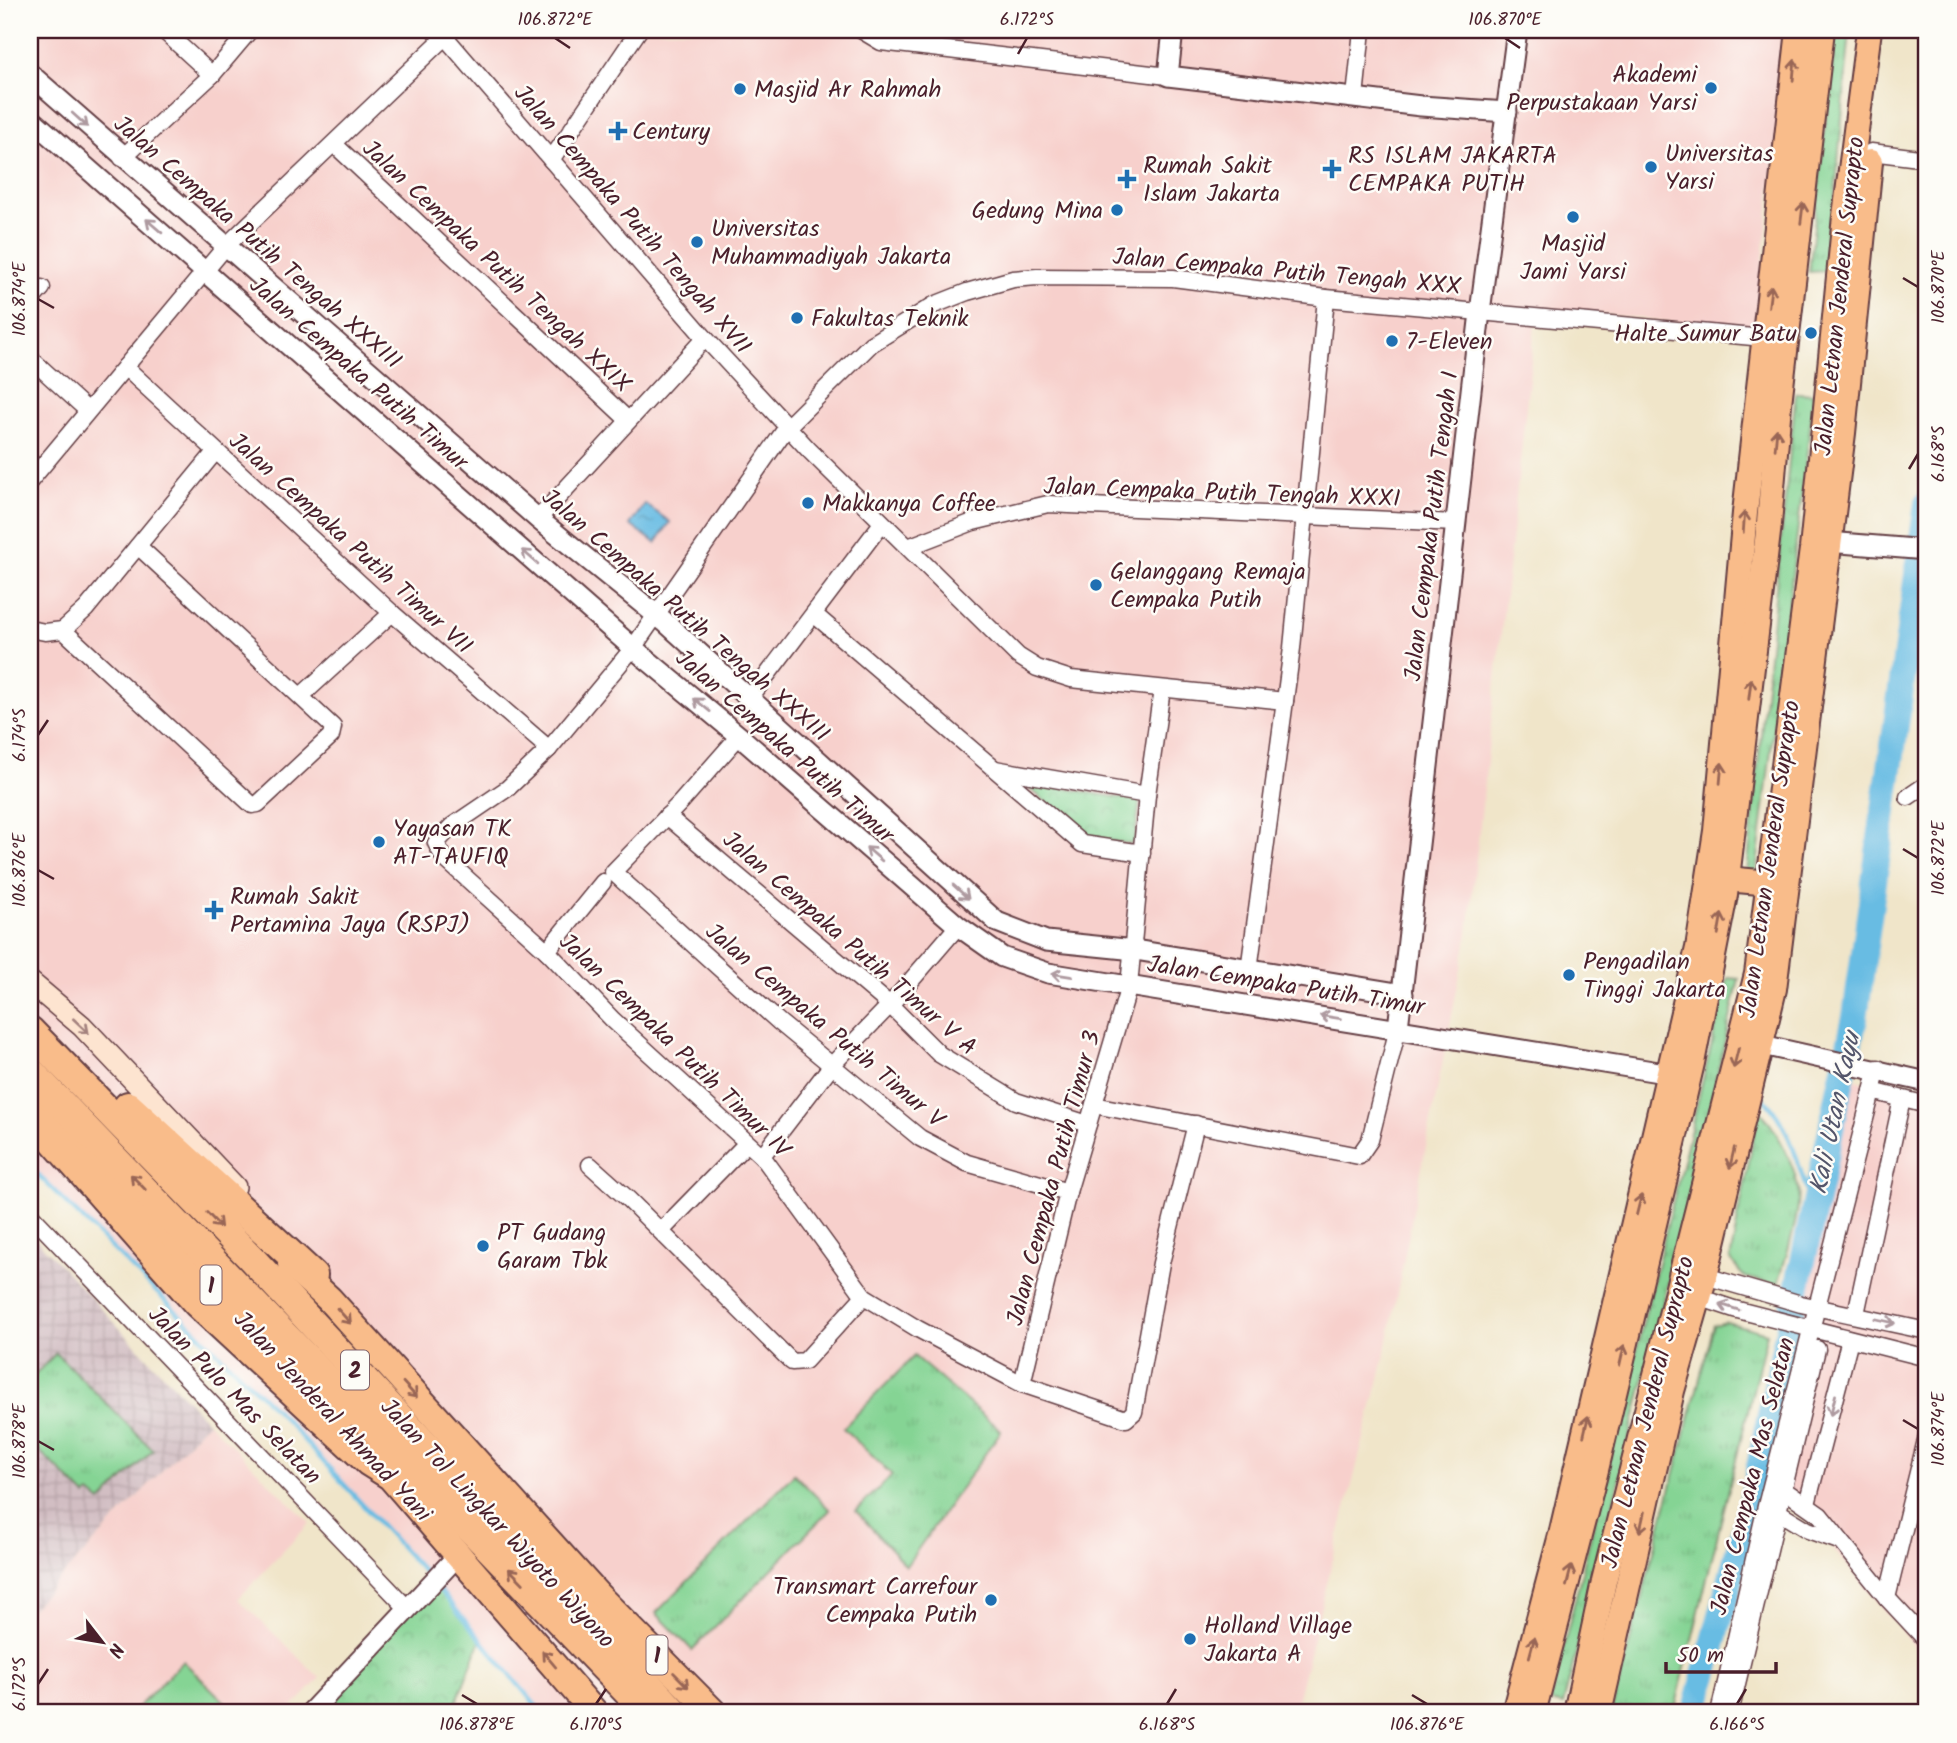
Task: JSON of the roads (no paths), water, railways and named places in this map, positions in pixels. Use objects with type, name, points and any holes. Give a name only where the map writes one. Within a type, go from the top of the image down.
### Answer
[{"type":"highway","points":[[30,1007],[105,1086],[318,1284]]},
{"type":"highway","name":"1","points":[[30,1023],[80,1074],[318,1284],[599,1597],[714,1713]]},
{"type":"highway","name":"Jalan Tol Lingkar Wiyoto Wiyono","points":[[30,1031],[251,1258],[675,1713]]},
{"type":"highway","name":"Jalan Tol Lingkar Wiyoto Wiyono","points":[[30,1071],[648,1713]]},
{"type":"highway","name":"Jalan Jenderal Ahmad Yani","points":[[30,1099],[376,1455],[455,1558],[594,1712]]},
{"type":"highway","points":[[30,1114],[197,1303],[369,1462],[388,1474]]},
{"type":"main road","points":[[1514,1713],[1561,1535],[1671,1074],[1698,948],[1716,831],[1764,338],[1799,30]]},
{"type":"main road","name":"Jalan Letnan Jenderal Suprapto","points":[[1533,1713],[1636,1297],[1709,986],[1727,878],[1761,597],[1779,404],[1822,30]]},
{"type":"main road","name":"Jalan Letnan Jenderal Suprapto","points":[[1576,1713],[1597,1608],[1757,974],[1812,550],[1844,226],[1869,30]]},
{"type":"main road","name":"Jalan Letnan Jenderal Suprapto","points":[[1599,1713],[1672,1391],[1702,1287],[1774,989],[1843,433],[1859,248],[1885,30]]},
{"type":"main road","points":[[1785,169],[1810,146]]},
{"type":"main road","points":[[1844,226],[1859,248]]},
{"type":"main road","points":[[1742,566],[1761,597]]},
{"type":"main road","points":[[1798,651],[1820,626]]},
{"type":"main road","points":[[1727,878],[1770,883]]},
{"type":"main road","name":"1","points":[[30,982],[109,1054],[292,1248],[318,1284]]},
{"type":"main road","points":[[1727,1094],[1742,1113]]},
{"type":"main road","points":[[1611,1322],[1636,1297]]},
{"type":"street","points":[[163,30],[212,75]]},
{"type":"street","points":[[122,158],[212,75],[250,30]]},
{"type":"street","points":[[551,160],[639,30]]},
{"type":"street","points":[[861,30],[881,42],[1507,112]]},
{"type":"street","points":[[1168,76],[1173,30]]},
{"type":"street","points":[[1355,97],[1362,30]]},
{"type":"street","name":"Jalan Cempaka Putih Tengah I","points":[[1400,1012],[1480,312],[1517,30]]},
{"type":"street","name":"Jalan Cempaka Putih Tengah XVII","points":[[30,481],[225,248],[335,145],[444,33],[705,338],[787,427],[1018,656],[1037,668],[1071,678],[1285,701]]},
{"type":"street","name":"Jalan Cempaka Putih Tengah XXXIII","points":[[30,74],[225,248],[653,620],[749,699],[997,922],[1046,941],[1249,970],[1400,1012]]},
{"type":"street","name":"Jalan Cempaka Putih Timur","points":[[30,118],[208,268],[957,926],[1002,957],[1048,973],[1400,1012],[1671,1074]]},
{"type":"street","name":"Jalan Cempaka Putih Tengah XXIX","points":[[335,145],[628,420]]},
{"type":"street","points":[[1871,152],[1927,159]]},
{"type":"street","name":"Jalan Cempaka Putih Tengah XXX","points":[[436,847],[438,838],[508,788],[549,749],[635,645],[787,427],[872,344],[934,305],[1013,279],[1114,276],[1173,278],[1326,298],[1764,338]]},
{"type":"street","points":[[30,301],[42,288]]},
{"type":"street","points":[[1249,970],[1285,701],[1326,298]]},
{"type":"street","points":[[538,519],[705,338]]},
{"type":"street","points":[[30,358],[87,410]]},
{"type":"street","name":"Jalan Cempaka Putih Timur VII","points":[[125,367],[392,613],[549,749]]},
{"type":"street","points":[[30,629],[45,632],[64,630],[86,609],[215,452]]},
{"type":"street","name":"Jalan Cempaka Putih Tengah XXXI","points":[[908,547],[973,522],[1048,504],[1456,523]]},
{"type":"street","points":[[749,699],[882,523]]},
{"type":"street","points":[[1828,542],[1927,550]]},
{"type":"street","points":[[64,630],[252,805],[258,804],[331,736],[333,727],[138,546]]},
{"type":"street","points":[[301,696],[392,613]]},
{"type":"street","points":[[815,615],[1082,845],[1142,853]]},
{"type":"street","name":"Jalan Cempaka Putih Timur 3","points":[[1022,1384],[1068,1192],[1130,982],[1147,795],[1162,689]]},
{"type":"street","points":[[547,951],[608,877],[739,736]]},
{"type":"street","points":[[995,769],[1147,795]]},
{"type":"street","points":[[1908,797],[1927,784]]},
{"type":"street","name":"Jalan Cempaka Putih Timur V A","points":[[667,816],[890,1005],[939,1054],[971,1076],[1016,1101],[1088,1124]]},
{"type":"street","name":"Jalan Cempaka Putih Timur IV","points":[[436,847],[444,858],[547,951],[613,1020],[762,1156],[864,1296],[1022,1384],[1126,1419],[1135,1412],[1161,1263],[1196,1124]]},
{"type":"street","name":"Jalan Cempaka Putih Timur V","points":[[608,877],[831,1066],[938,1149],[988,1170],[1068,1192]]},
{"type":"street","points":[[762,1156],[831,1066],[890,1005],[957,926]]},
{"type":"street","points":[[1094,1105],[1359,1156],[1370,1140],[1400,1012]]},
{"type":"street","points":[[1762,1045],[1878,1068],[1927,1081]]},
{"type":"street","name":"Jalan Cempaka Mas Selatan","points":[[1719,1713],[1816,1330],[1816,1303],[1878,1068]]},
{"type":"street","points":[[1872,1091],[1927,1105]]},
{"type":"street","points":[[1856,1314],[1902,1099]]},
{"type":"street","points":[[661,1231],[747,1143]]},
{"type":"street","points":[[590,1165],[661,1231],[792,1362],[805,1361],[864,1296]]},
{"type":"street","name":"Jalan Pulo Mas Selatan","points":[[30,1214],[410,1607]]},
{"type":"street","points":[[1702,1287],[1816,1303],[1927,1331]]},
{"type":"street","points":[[1702,1287],[1761,1316],[1927,1358]]},
{"type":"street","points":[[1807,1504],[1850,1339]]},
{"type":"street","points":[[1886,1598],[1927,1436]]},
{"type":"street","points":[[1778,1486],[1807,1504],[1886,1598],[1927,1641]]},
{"type":"street","points":[[1772,1509],[1808,1530],[1839,1541]]},
{"type":"street","name":"Jalan Cempaka Mas Selatan","points":[[1730,1713],[1772,1509]]},
{"type":"street","points":[[310,1713],[455,1558]]},
{"type":"water","points":[[645,504],[670,522],[656,543],[630,525]]},
{"type":"waterway","name":"Kali Utan Kayu","points":[[1695,1713],[1753,1495],[1855,1017],[1927,504]]},
{"type":"waterway","points":[[1761,1096],[1772,1108],[1788,1136],[1813,1213]]},
{"type":"waterway","points":[[30,1167],[282,1416],[429,1578]]},
{"type":"waterway","points":[[437,1587],[542,1713]]},
{"type":"place","name":"Akademi Perpustakaan Yarsi","points":[[1711,88]]},
{"type":"place","name":"Masjid Ar Rahmah","points":[[740,89]]},
{"type":"place","name":"Century","points":[[618,131]]},
{"type":"place","name":"Universitas Yarsi","points":[[1651,167]]},
{"type":"place","name":"RS ISLAM JAKARTA CEMPAKA PUTIH","points":[[1332,169]]},
{"type":"place","name":"Rumah Sakit Islam Jakarta","points":[[1127,179]]},
{"type":"place","name":"Gedung Mina","points":[[1117,210]]},
{"type":"place","name":"Masjid Jami Yarsi","points":[[1573,217]]},
{"type":"place","name":"Universitas Muhammadiyah Jakarta","points":[[697,242]]},
{"type":"place","name":"Fakultas Teknik","points":[[797,318]]},
{"type":"place","name":"Halte Sumur Batu","points":[[1811,333]]},
{"type":"place","name":"7-Eleven","points":[[1392,341]]},
{"type":"place","name":"Makkanya Coffee","points":[[808,503]]},
{"type":"place","name":"Gelanggang Remaja Cempaka Putih","points":[[1096,585]]},
{"type":"place","name":"Yayasan TK AT-TAUFIQ","points":[[379,842]]},
{"type":"place","name":"Rumah Sakit Pertamina Jaya (RSPJ)","points":[[214,910]]},
{"type":"place","name":"Pengadilan Tinggi Jakarta","points":[[1569,975]]},
{"type":"place","name":"PT Gudang Garam Tbk","points":[[483,1246]]},
{"type":"place","name":"Transmart Carrefour Cempaka Putih","points":[[991,1600]]},
{"type":"place","name":"Holland Village Jakarta A","points":[[1190,1639]]}]
